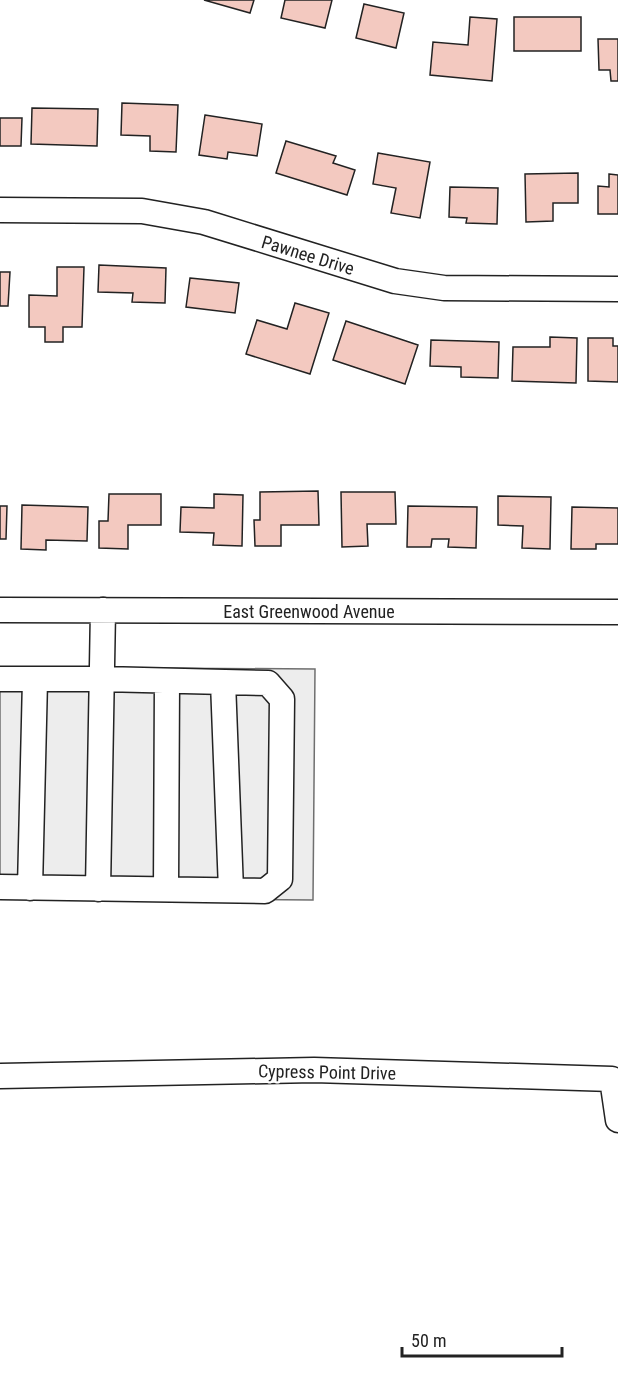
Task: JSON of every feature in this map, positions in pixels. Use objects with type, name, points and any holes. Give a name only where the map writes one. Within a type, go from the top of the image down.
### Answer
[{"type":"street","name":"Pawnee Drive","points":[[0,210],[142,211],[204,222],[395,281],[444,288],[618,289]]},
{"type":"street","name":"East Greenwood Avenue","points":[[0,610],[618,612]]},
{"type":"street","points":[[98,889],[104,610]]},
{"type":"street","points":[[0,680],[268,682],[282,699],[280,879],[265,891],[0,887]]},
{"type":"street","points":[[30,888],[35,680]]},
{"type":"street","points":[[166,890],[167,681]]},
{"type":"street","points":[[223,682],[231,890]]},
{"type":"street","name":"Cypress Point Drive","points":[[0,1076],[314,1070],[612,1079],[618,1120]]},
{"type":"shaded area","points":[[0,667],[315,669],[313,900],[0,898]]},
{"type":"building","points":[[204,0],[254,0],[250,13]]},
{"type":"building","points":[[285,0],[332,0],[325,28],[281,18]]},
{"type":"building","points":[[364,4],[404,13],[396,48],[356,38]]},
{"type":"building","points":[[470,17],[497,19],[492,81],[430,75],[433,42],[468,45]]},
{"type":"building","points":[[514,17],[581,17],[581,51],[514,51]]},
{"type":"building","points":[[598,39],[618,39],[618,81],[611,81],[610,70],[599,70]]},
{"type":"building","points":[[122,103],[178,105],[176,152],[150,151],[150,136],[121,135]]},
{"type":"building","points":[[32,108],[98,109],[97,146],[31,144]]},
{"type":"building","points":[[205,115],[262,124],[257,156],[228,152],[227,159],[199,155]]},
{"type":"building","points":[[0,118],[22,118],[21,146],[0,146]]},
{"type":"building","points":[[286,141],[336,156],[333,163],[355,170],[347,195],[276,173]]},
{"type":"building","points":[[378,153],[430,162],[420,218],[391,213],[396,188],[373,184]]},
{"type":"building","points":[[578,173],[578,203],[553,203],[553,221],[526,222],[525,174]]},
{"type":"building","points":[[609,174],[618,175],[618,214],[598,214],[598,186],[609,187]]},
{"type":"building","points":[[450,187],[498,188],[497,224],[466,223],[467,218],[449,217]]},
{"type":"building","points":[[99,265],[166,268],[165,303],[132,302],[133,293],[98,292]]},
{"type":"building","points":[[57,267],[84,267],[82,327],[63,327],[63,342],[45,342],[45,327],[29,327],[29,295],[57,296]]},
{"type":"building","points":[[0,272],[10,272],[8,306],[0,306]]},
{"type":"building","points":[[190,278],[239,283],[235,313],[186,307]]},
{"type":"building","points":[[295,303],[329,313],[310,374],[246,354],[257,320],[287,329]]},
{"type":"building","points":[[346,321],[418,345],[405,384],[333,360]]},
{"type":"building","points":[[550,337],[577,338],[576,383],[512,381],[513,347],[550,347]]},
{"type":"building","points":[[588,338],[613,338],[613,346],[618,346],[618,382],[588,381]]},
{"type":"building","points":[[431,340],[499,342],[498,378],[461,377],[461,367],[430,366]]},
{"type":"building","points":[[318,491],[319,525],[281,525],[281,546],[255,546],[254,520],[260,520],[260,492]]},
{"type":"building","points":[[341,492],[395,492],[396,524],[367,524],[368,546],[342,547]]},
{"type":"building","points":[[109,494],[161,494],[161,525],[128,525],[128,549],[99,548],[99,521],[108,521]]},
{"type":"building","points":[[214,494],[243,495],[242,546],[213,545],[214,533],[180,532],[181,507],[214,508]]},
{"type":"building","points":[[498,496],[551,497],[550,549],[522,548],[523,526],[498,525]]},
{"type":"building","points":[[22,505],[88,507],[87,541],[46,540],[46,550],[21,549]]},
{"type":"building","points":[[0,506],[7,506],[6,539],[0,539]]},
{"type":"building","points":[[408,506],[477,507],[476,548],[448,547],[449,539],[432,539],[431,547],[407,547]]},
{"type":"building","points":[[572,507],[618,508],[618,544],[596,544],[596,549],[571,549]]}]
